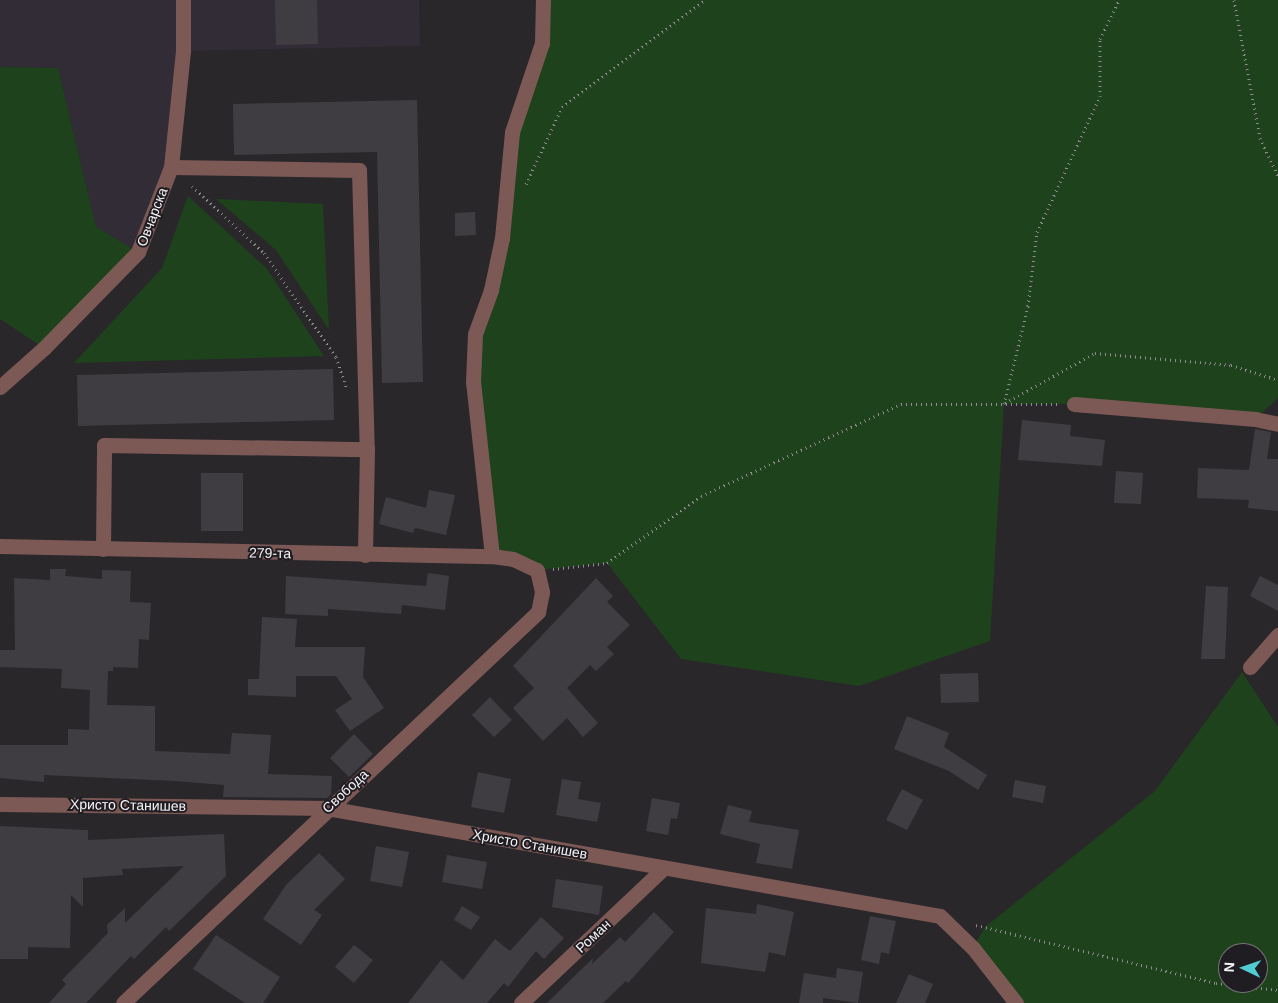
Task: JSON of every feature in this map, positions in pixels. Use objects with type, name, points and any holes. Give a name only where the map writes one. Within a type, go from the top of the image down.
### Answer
[{"type":"street","name":"Овчарска","points":[[0,387],[44,348],[138,252],[171,167],[183,51],[183,0]]},
{"type":"street","points":[[492,556],[474,382],[475,334],[491,290],[502,238],[512,132],[542,43],[543,0]]},
{"type":"street","points":[[171,167],[359,170],[367,449],[365,555]]},
{"type":"street","points":[[1074,404],[1255,419],[1278,424]]},
{"type":"street","points":[[103,549],[104,446],[367,449]]},
{"type":"street","name":"279-та","points":[[0,546],[365,555],[492,556],[513,559],[537,570]]},
{"type":"street","name":"Свобода","points":[[123,1003],[327,808],[538,612],[542,592],[537,570]]},
{"type":"street","points":[[1250,667],[1278,635]]},
{"type":"street","name":"Христо Станишев","points":[[0,804],[327,808],[940,916]]},
{"type":"street","name":"Роман","points":[[521,1003],[664,868]]},
{"type":"street","points":[[940,916],[973,948],[1016,1003]]},
{"type":"path","points":[[526,186],[562,107],[706,0]]},
{"type":"path","points":[[1004,404],[1028,306],[1037,232],[1100,96],[1100,40],[1119,0]]},
{"type":"path","points":[[1234,0],[1260,138],[1278,176]]},
{"type":"path","points":[[171,167],[264,253],[336,357],[348,394]]},
{"type":"path","points":[[1004,404],[1095,353],[1231,364],[1278,380]]},
{"type":"path","points":[[537,570],[606,563],[701,496],[901,404],[1074,404]]},
{"type":"path","points":[[940,916],[1216,983],[1278,990]]},
{"type":"shaded area","points":[[0,0],[419,0],[420,46],[183,51],[171,167],[138,252],[96,227],[58,68],[0,67]]},
{"type":"green space","points":[[543,0],[1278,0],[1278,398],[1255,419],[1074,404],[1004,404],[990,641],[859,686],[681,659],[607,563],[537,570],[492,556],[473,382]]},
{"type":"green space","points":[[0,67],[58,68],[96,227],[138,252],[44,348],[0,319]]},
{"type":"green space","points":[[188,196],[267,269],[324,356],[74,363],[162,268]]},
{"type":"green space","points":[[216,199],[323,204],[329,330],[276,250]]},
{"type":"green space","points":[[1242,672],[1278,727],[1278,1003],[1016,1003],[973,948],[985,927],[1155,791]]},
{"type":"building","points":[[275,0],[317,0],[318,44],[276,45]]},
{"type":"building","points":[[417,100],[423,382],[382,383],[377,152],[234,155],[233,104]]},
{"type":"building","points":[[475,212],[476,235],[455,236],[455,213]]},
{"type":"building","points":[[333,369],[334,420],[78,426],[77,375]]},
{"type":"building","points":[[1022,420],[1071,425],[1070,436],[1105,440],[1102,466],[1018,460]]},
{"type":"building","points":[[1255,429],[1271,432],[1267,459],[1278,459],[1278,511],[1248,508],[1249,500],[1197,498],[1198,468],[1249,470]]},
{"type":"building","points":[[1116,471],[1143,473],[1141,504],[1114,503]]},
{"type":"building","points":[[201,473],[243,473],[243,531],[201,531]]},
{"type":"building","points":[[429,490],[455,495],[446,535],[415,528],[413,533],[379,524],[386,497],[426,508]]},
{"type":"building","points":[[50,569],[66,569],[65,576],[102,579],[102,570],[131,571],[130,602],[151,603],[149,640],[139,639],[138,668],[113,667],[113,671],[108,671],[107,705],[155,706],[155,751],[230,754],[232,733],[271,735],[268,774],[332,776],[331,794],[327,798],[223,797],[224,785],[44,775],[44,782],[0,778],[0,745],[68,745],[68,729],[89,730],[90,690],[61,688],[62,669],[0,667],[0,650],[15,650],[14,578],[50,580]]},
{"type":"building","points":[[428,573],[449,576],[445,610],[402,605],[401,614],[328,609],[328,616],[285,614],[286,576],[426,586]]},
{"type":"building","points":[[1260,576],[1278,585],[1278,611],[1250,596]]},
{"type":"building","points":[[596,578],[613,596],[607,602],[630,625],[607,647],[614,654],[596,671],[590,665],[567,688],[598,723],[583,737],[567,718],[543,741],[513,708],[534,688],[513,666]]},
{"type":"building","points":[[1206,586],[1228,587],[1225,659],[1201,659]]},
{"type":"building","points":[[262,617],[297,619],[295,647],[365,647],[363,677],[384,708],[350,731],[335,710],[352,699],[336,676],[296,676],[296,697],[248,695],[248,679],[259,679]]},
{"type":"building","points":[[978,673],[979,702],[941,703],[940,674]]},
{"type":"building","points":[[490,697],[512,720],[494,737],[472,715]]},
{"type":"building","points":[[907,716],[949,733],[944,747],[987,775],[978,790],[949,771],[894,749]]},
{"type":"building","points":[[354,734],[373,754],[349,777],[330,758]]},
{"type":"building","points":[[478,772],[511,779],[504,813],[471,807]]},
{"type":"building","points":[[562,779],[581,782],[578,799],[601,803],[597,822],[556,815]]},
{"type":"building","points":[[1015,780],[1046,786],[1043,803],[1012,797]]},
{"type":"building","points":[[902,789],[923,800],[907,830],[886,820]]},
{"type":"building","points":[[652,798],[680,803],[677,819],[671,818],[668,835],[646,831]]},
{"type":"building","points":[[728,805],[752,811],[749,822],[799,830],[792,869],[756,863],[760,844],[720,834]]},
{"type":"building","points":[[0,826],[88,830],[88,840],[224,834],[226,876],[169,931],[166,927],[134,959],[131,956],[86,1003],[49,1003],[66,984],[62,980],[108,933],[107,925],[125,908],[125,923],[184,866],[122,869],[123,875],[83,878],[83,907],[71,895],[70,948],[28,947],[28,959],[0,959]]},
{"type":"building","points":[[376,846],[409,852],[402,887],[370,881]]},
{"type":"building","points":[[319,853],[345,879],[314,910],[322,915],[301,945],[263,919],[286,885]]},
{"type":"building","points":[[447,855],[487,862],[482,889],[442,882]]},
{"type":"building","points":[[556,879],[603,886],[599,915],[552,907]]},
{"type":"building","points":[[757,904],[794,912],[785,956],[769,952],[765,972],[701,963],[706,908],[756,914]]},
{"type":"building","points":[[462,906],[480,917],[471,930],[454,920]]},
{"type":"building","points":[[654,912],[674,932],[628,983],[626,981],[603,1003],[547,1003],[593,958],[592,964],[620,937],[625,942]]},
{"type":"building","points":[[870,916],[896,921],[889,954],[881,952],[879,964],[861,960]]},
{"type":"building","points":[[541,917],[564,938],[544,959],[536,951],[508,987],[504,983],[487,1003],[408,1003],[441,960],[463,980],[495,939],[510,951]]},
{"type":"building","points":[[216,935],[280,977],[263,1003],[245,1003],[193,969]]},
{"type":"building","points":[[354,945],[373,960],[354,983],[335,967]]},
{"type":"building","points":[[837,968],[863,972],[858,1003],[823,998],[823,1003],[799,1003],[804,973],[836,978]]},
{"type":"building","points":[[909,974],[933,984],[925,1003],[896,1003]]}]
